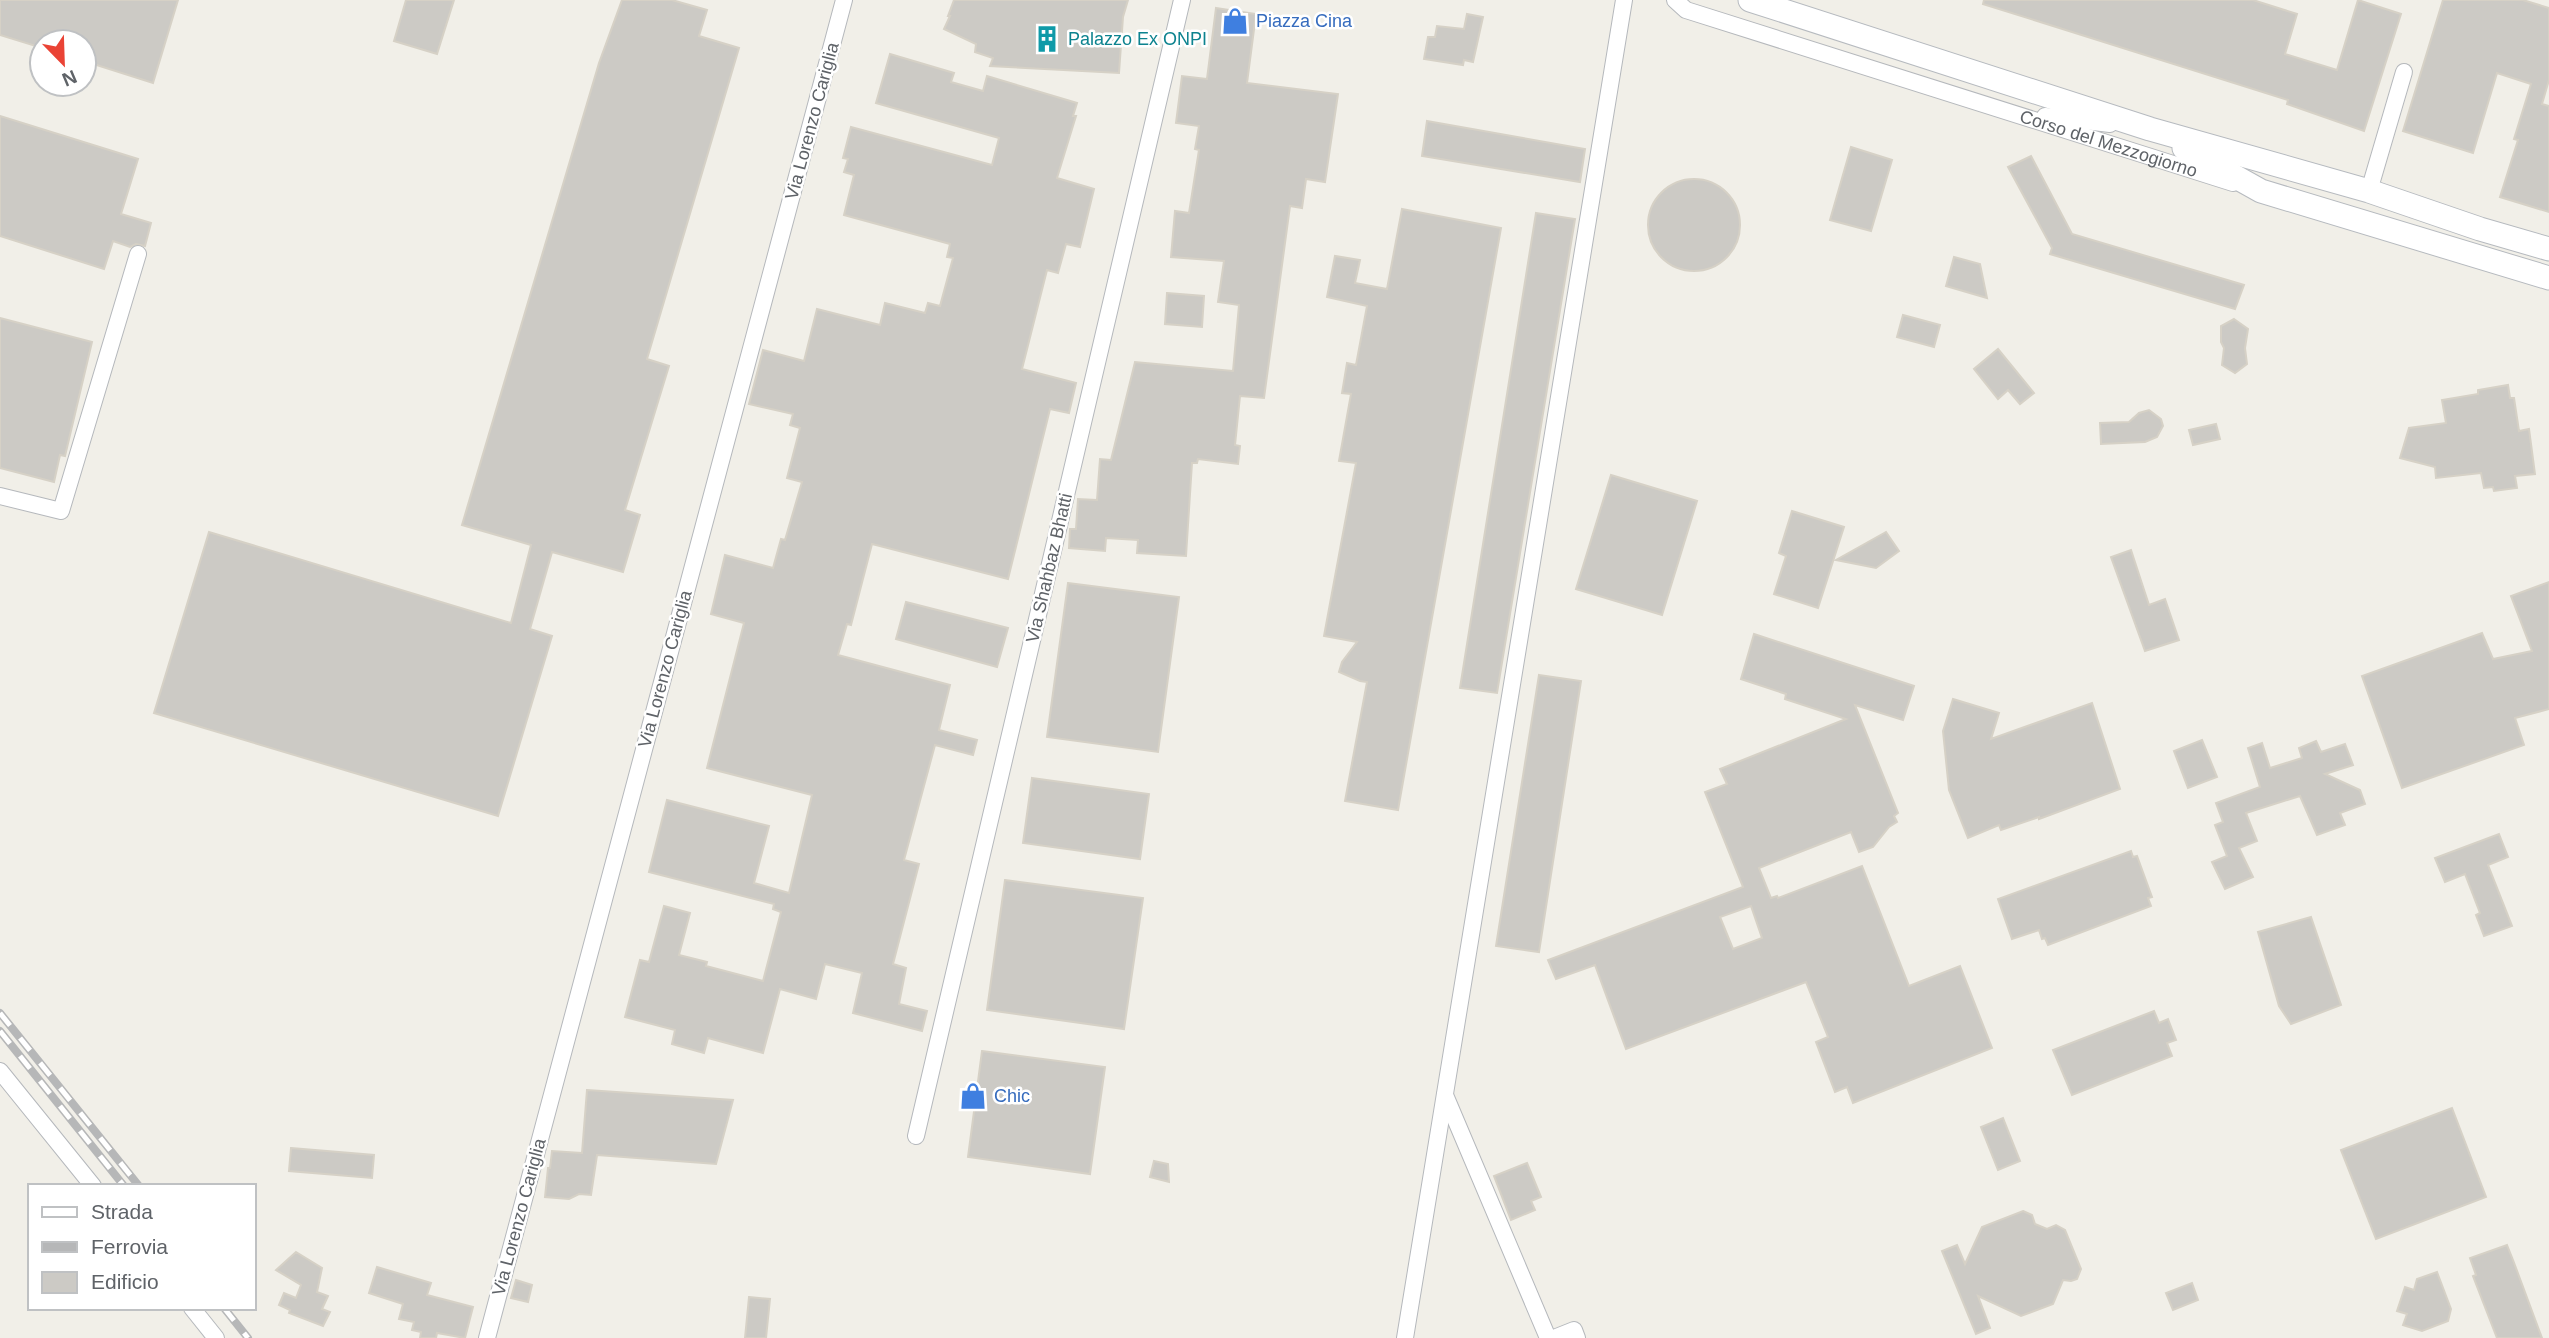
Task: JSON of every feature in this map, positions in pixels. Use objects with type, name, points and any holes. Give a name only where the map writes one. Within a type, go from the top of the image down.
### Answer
[{"type":"main road","name":"Corso del Mezzogiorno","points":[[1750,0],[2150,129],[2369,191],[2480,229],[2549,249]]},
{"type":"main road","points":[[2150,129],[2261,191]]},
{"type":"main road","name":"Corso del Mezzogiorno","points":[[2261,191],[2549,278]]},
{"type":"street","name":"Via Lorenzo Cariglia","points":[[486,1338],[844,0]]},
{"type":"street","name":"Via Shahbaz Bhatti","points":[[916,1136],[1182,0]]},
{"type":"street","points":[[1405,1338],[1624,0]]},
{"type":"street","name":"Corso del Mezzogiorno","points":[[1675,0],[1686,10],[2261,191]]},
{"type":"street","points":[[2369,191],[2404,72]]},
{"type":"street","points":[[2005,111],[2150,129]]},
{"type":"street","points":[[0,496],[61,511],[138,254]]},
{"type":"street","points":[[0,1071],[91,1184]]},
{"type":"street","points":[[1444,1094],[1548,1338]]},
{"type":"street","points":[[194,1310],[216,1338]]},
{"type":"street","points":[[1554,1338],[1573,1330],[1577,1338]]},
{"type":"building","points":[[0,0],[178,0],[153,83],[98,65],[98,28],[28,28],[28,44],[0,35]]},
{"type":"building","points":[[406,0],[454,0],[437,54],[394,41]]},
{"type":"building","points":[[622,0],[672,0],[707,10],[699,36],[739,48],[647,359],[669,366],[625,510],[640,515],[623,572],[552,552],[530,629],[552,636],[498,816],[154,713],[209,532],[511,623],[531,545],[462,525],[599,63]]},
{"type":"building","name":"Palazzo Ex ONPI","points":[[954,0],[1128,0],[1123,17],[1119,73],[990,66],[993,58],[975,52],[976,44],[944,29]]},
{"type":"building","points":[[1984,0],[2253,0],[2297,14],[2285,54],[2337,70],[2358,0],[2401,14],[2364,131],[2287,104],[2288,100],[1983,4]]},
{"type":"building","points":[[2443,0],[2523,0],[2549,8],[2549,80],[2542,104],[2549,106],[2549,212],[2500,197],[2518,140],[2514,139],[2531,84],[2497,73],[2473,153],[2403,131]]},
{"type":"building","points":[[1216,8],[1256,14],[1247,83],[1338,94],[1325,182],[1306,179],[1302,208],[1290,206],[1264,398],[1240,396],[1235,445],[1240,446],[1238,464],[1198,459],[1197,463],[1192,463],[1186,556],[1137,553],[1138,540],[1106,538],[1105,551],[1069,548],[1070,529],[1076,529],[1078,499],[1097,500],[1100,459],[1111,460],[1135,362],[1233,371],[1239,305],[1218,302],[1224,261],[1171,257],[1175,211],[1189,213],[1199,150],[1195,149],[1199,126],[1176,123],[1182,76],[1207,79]]},
{"type":"building","points":[[1467,14],[1483,17],[1473,62],[1464,60],[1463,65],[1424,59],[1428,37],[1435,37],[1437,26],[1464,29]]},
{"type":"building","points":[[890,54],[954,73],[951,82],[983,91],[987,76],[1077,103],[1073,116],[1076,116],[1057,178],[1094,189],[1080,247],[1066,244],[1058,273],[1047,270],[1022,369],[1076,383],[1069,413],[1050,409],[1008,579],[872,544],[851,625],[847,624],[838,655],[950,685],[939,730],[977,740],[973,755],[935,745],[904,860],[919,864],[893,964],[906,968],[899,1004],[927,1011],[922,1031],[853,1013],[862,973],[825,964],[816,999],[780,989],[763,1053],[708,1038],[704,1053],[672,1044],[675,1030],[625,1017],[640,960],[649,962],[664,906],[690,913],[679,955],[707,962],[706,966],[763,981],[781,912],[773,909],[774,904],[649,872],[667,800],[769,826],[754,883],[789,893],[812,795],[707,768],[744,623],[711,614],[725,555],[773,568],[781,539],[785,540],[802,482],[787,478],[800,428],[790,425],[793,414],[749,404],[763,350],[804,361],[817,309],[880,325],[885,303],[925,313],[928,303],[940,306],[953,258],[947,257],[950,244],[844,215],[854,175],[844,172],[848,159],[843,158],[851,127],[992,165],[999,138],[876,103]]},
{"type":"building","points":[[0,116],[138,159],[121,214],[151,223],[145,246],[136,244],[130,247],[113,241],[104,269],[0,236]]},
{"type":"building","points":[[1427,121],[1585,149],[1580,182],[1422,156]]},
{"type":"building","points":[[1851,147],[1892,160],[1871,231],[1830,220]]},
{"type":"building","points":[[2031,156],[2072,234],[2244,285],[2235,309],[2050,254],[2052,248],[2008,167]]},
{"type":"building","points":[[1694,179],[1720,187],[1732,199],[1740,225],[1732,251],[1720,263],[1694,271],[1668,263],[1656,251],[1648,225],[1656,199],[1668,187]]},
{"type":"building","points":[[1402,209],[1501,228],[1398,810],[1345,801],[1367,682],[1339,672],[1342,662],[1357,642],[1324,636],[1356,463],[1339,461],[1351,394],[1342,393],[1347,363],[1356,365],[1367,306],[1327,297],[1335,256],[1360,260],[1355,283],[1387,289]]},
{"type":"building","points":[[1536,213],[1575,219],[1497,693],[1460,688]]},
{"type":"building","points":[[1954,257],[1980,264],[1987,298],[1946,286]]},
{"type":"building","points":[[1167,293],[1204,296],[1202,327],[1165,324]]},
{"type":"building","points":[[1903,315],[1940,325],[1934,347],[1897,337]]},
{"type":"building","points":[[0,318],[92,342],[65,456],[60,455],[54,482],[0,468]]},
{"type":"building","points":[[2234,319],[2248,329],[2245,348],[2247,364],[2235,373],[2222,365],[2224,348],[2221,342],[2221,326]]},
{"type":"building","points":[[1998,349],[2034,393],[2020,404],[2008,390],[1998,399],[1974,369]]},
{"type":"building","points":[[2508,385],[2510,398],[2514,398],[2519,431],[2529,429],[2535,474],[2515,476],[2517,488],[2494,491],[2493,487],[2484,488],[2481,473],[2436,478],[2435,467],[2400,458],[2409,428],[2446,423],[2442,400],[2478,394],[2478,390]]},
{"type":"building","points":[[2149,410],[2161,419],[2163,426],[2157,437],[2145,442],[2101,444],[2100,423],[2129,422],[2139,413]]},
{"type":"building","points":[[2216,424],[2220,439],[2193,445],[2189,430]]},
{"type":"building","points":[[1611,475],[1697,501],[1662,615],[1576,589]]},
{"type":"building","points":[[1792,511],[1844,527],[1818,608],[1774,594],[1786,556],[1779,553]]},
{"type":"building","points":[[1886,532],[1899,551],[1876,568],[1836,560]]},
{"type":"building","points":[[2131,550],[2149,605],[2165,599],[2179,640],[2145,651],[2111,557]]},
{"type":"building","points":[[2549,582],[2549,709],[2515,718],[2524,745],[2402,788],[2362,676],[2482,633],[2493,659],[2532,651],[2511,596]]},
{"type":"building","points":[[1068,583],[1179,597],[1158,752],[1047,737]]},
{"type":"building","points":[[906,602],[1008,628],[997,667],[896,639]]},
{"type":"building","points":[[1754,634],[1914,686],[1903,720],[1855,705],[1898,813],[1894,816],[1897,822],[1889,827],[1873,847],[1859,852],[1851,832],[1759,868],[1771,898],[1778,898],[1862,866],[1909,986],[1960,966],[1992,1048],[1853,1103],[1847,1087],[1835,1092],[1816,1042],[1828,1037],[1806,982],[1626,1049],[1595,965],[1556,979],[1548,960],[1743,887],[1705,792],[1727,784],[1720,769],[1846,719],[1785,699],[1786,694],[1741,679]],"holes":[[[1751,906],[1762,938],[1733,949],[1720,917]]]},
{"type":"building","points":[[1539,675],[1581,681],[1539,952],[1496,946]]},
{"type":"building","points":[[1953,699],[1999,713],[1991,739],[2092,703],[2120,789],[2039,819],[2001,830],[1999,825],[1968,838],[1949,790],[1943,731]]},
{"type":"building","points":[[2202,740],[2217,777],[2188,788],[2174,751]]},
{"type":"building","points":[[2316,741],[2321,752],[2345,744],[2353,765],[2325,774],[2360,790],[2365,804],[2340,813],[2345,825],[2317,835],[2300,796],[2246,813],[2257,841],[2239,848],[2253,877],[2225,889],[2212,862],[2227,856],[2215,825],[2223,822],[2216,803],[2260,787],[2248,748],[2262,743],[2270,768],[2302,758],[2299,748]]},
{"type":"building","points":[[1032,778],[1149,794],[1140,859],[1023,843]]},
{"type":"building","points":[[2499,834],[2508,857],[2488,865],[2512,926],[2484,936],[2476,915],[2480,913],[2465,874],[2445,882],[2435,858]]},
{"type":"building","points":[[2131,851],[2133,857],[2137,856],[2152,897],[2148,898],[2151,906],[2048,945],[2039,930],[2012,939],[1998,899]]},
{"type":"building","points":[[1005,880],[1143,898],[1124,1029],[987,1010]]},
{"type":"building","points":[[2311,917],[2341,1005],[2291,1024],[2279,1006],[2258,932]]},
{"type":"building","points":[[2154,1011],[2159,1023],[2168,1019],[2176,1040],[2167,1043],[2172,1056],[2072,1095],[2053,1050]]},
{"type":"building","points":[[982,1051],[1105,1067],[1090,1174],[968,1157]]},
{"type":"building","points":[[587,1090],[733,1100],[716,1164],[597,1155],[591,1195],[579,1194],[569,1199],[545,1197],[552,1151],[582,1153]]},
{"type":"building","points":[[2452,1108],[2486,1197],[2376,1239],[2341,1150]]},
{"type":"building","points":[[2003,1118],[2020,1161],[1998,1170],[1981,1127]]},
{"type":"building","points":[[291,1148],[374,1155],[372,1178],[289,1171]]},
{"type":"building","points":[[1154,1161],[1168,1164],[1169,1182],[1150,1177]]},
{"type":"building","points":[[1527,1163],[1541,1197],[1531,1201],[1535,1210],[1511,1220],[1494,1176]]},
{"type":"building","points":[[2023,1211],[2032,1215],[2035,1224],[2047,1229],[2056,1225],[2065,1230],[2081,1269],[2077,1279],[2063,1280],[2053,1304],[2021,1316],[1978,1296],[1990,1328],[1976,1334],[1942,1251],[1957,1245],[1965,1264],[1982,1227]]},
{"type":"building","points":[[2507,1245],[2542,1338],[2497,1338],[2473,1276],[2476,1275],[2470,1258]]},
{"type":"building","points":[[296,1252],[322,1268],[317,1292],[328,1296],[322,1309],[330,1312],[323,1326],[289,1313],[290,1310],[279,1305],[284,1293],[296,1298],[301,1285],[276,1270]]},
{"type":"building","points":[[377,1267],[431,1283],[427,1295],[473,1307],[465,1338],[437,1333],[436,1338],[420,1338],[421,1332],[412,1330],[414,1322],[399,1319],[403,1304],[369,1293]]},
{"type":"building","points":[[2437,1272],[2451,1309],[2448,1321],[2422,1331],[2403,1325],[2407,1314],[2397,1311],[2405,1287],[2414,1290],[2417,1279]]},
{"type":"building","points":[[516,1280],[532,1285],[528,1302],[511,1298]]},
{"type":"building","points":[[2192,1283],[2198,1300],[2173,1310],[2166,1293]]},
{"type":"building","points":[[749,1297],[770,1299],[766,1338],[745,1338]]},
{"type":"railway","points":[[0,1013],[137,1184]]},
{"type":"railway","points":[[0,1031],[122,1184]]},
{"type":"railway","points":[[226,1310],[248,1338]]},
{"type":"place","name":"Piazza Cina","points":[[1235,21]]},
{"type":"place","name":"Palazzo Ex ONPI","points":[[1047,39]]},
{"type":"place","name":"Chic","points":[[973,1096]]}]
